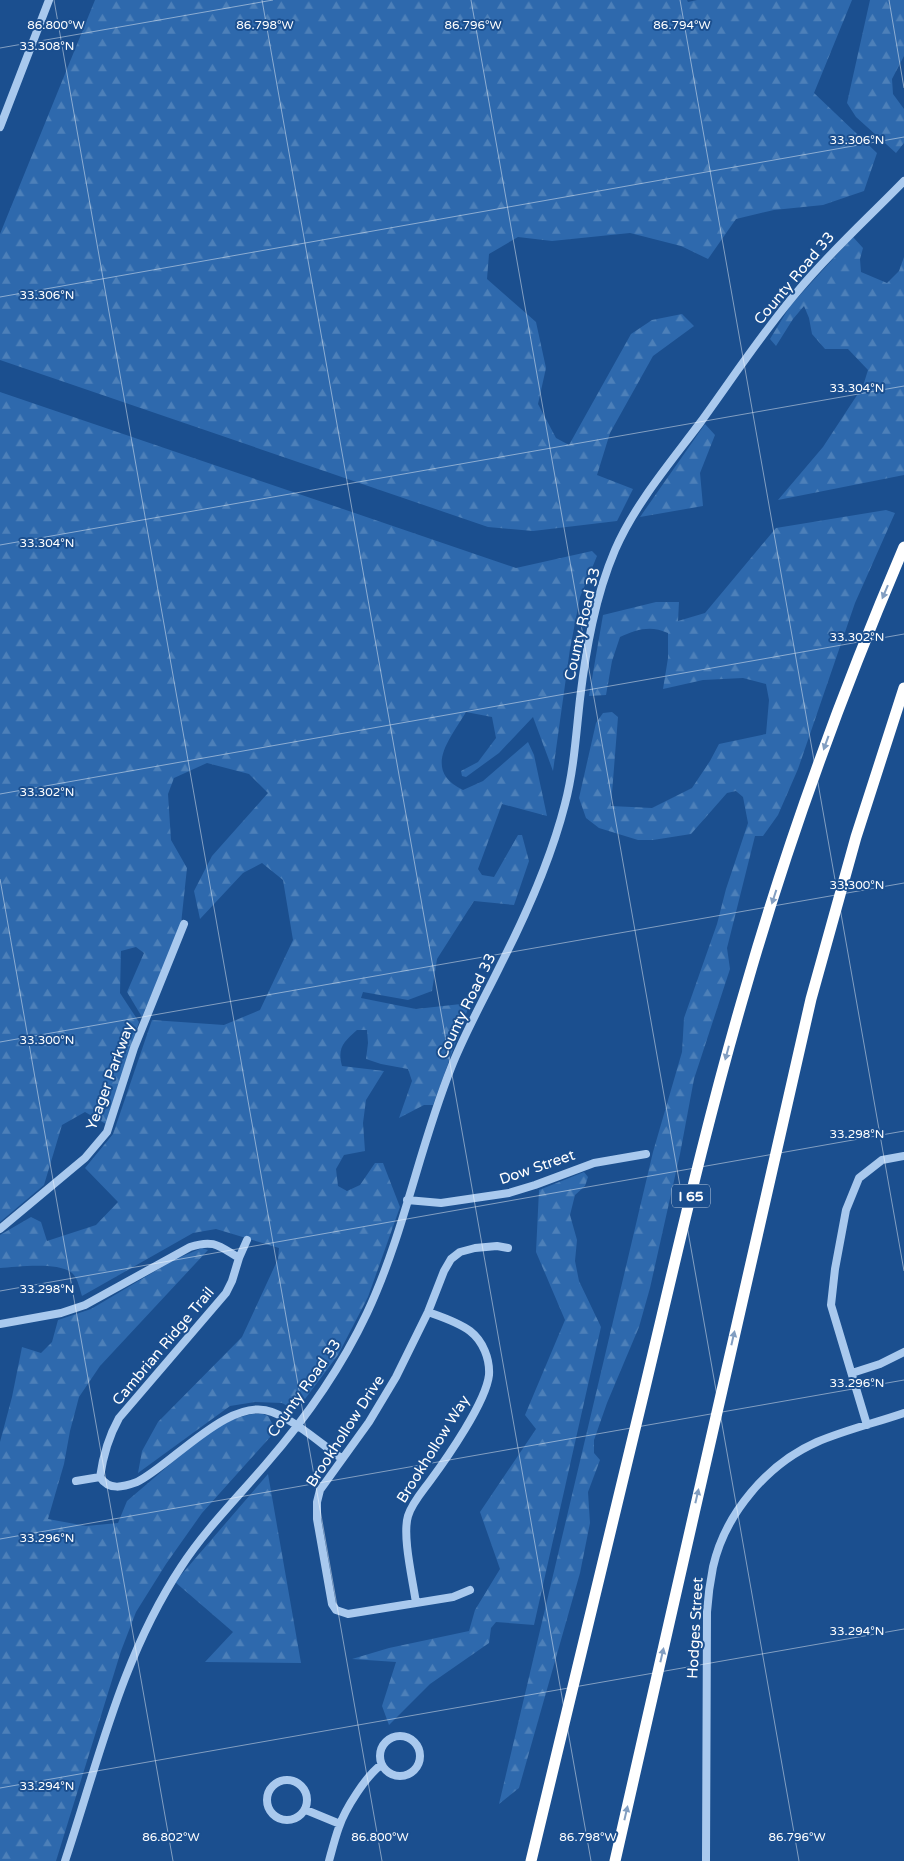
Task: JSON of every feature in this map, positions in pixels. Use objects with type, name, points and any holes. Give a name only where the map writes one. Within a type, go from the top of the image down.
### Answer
[{"type":"highway","name":"I 65","points":[[530,1861],[705,1139],[744,994],[777,886],[828,738],[868,633],[904,547]]},
{"type":"highway","points":[[615,1861],[811,999],[856,837],[904,688]]},
{"type":"street","points":[[0,127],[49,0]]},
{"type":"street","name":"County Road 33","points":[[64,1861],[123,1684],[149,1624],[175,1576],[200,1540],[263,1468],[296,1426],[328,1382],[366,1316],[388,1263],[449,1071],[464,1036],[525,915],[562,816],[570,783],[580,697],[590,638],[607,571],[623,534],[659,478],[786,305],[824,261],[904,182]]},
{"type":"street","name":"Yeager Parkway","points":[[0,1229],[85,1158],[107,1132],[134,1048],[184,924]]},
{"type":"street","name":"Dow Street","points":[[407,1200],[441,1203],[501,1195],[524,1189],[594,1163],[646,1154]]},
{"type":"street","points":[[867,1426],[831,1306],[835,1269],[846,1210],[859,1178],[882,1160],[904,1156]]},
{"type":"street","name":"Cambrian Ridge Trail","points":[[100,1477],[101,1466],[110,1438],[119,1418],[226,1293],[246,1240]]},
{"type":"street","points":[[0,1324],[61,1314],[85,1305],[190,1247],[203,1243],[216,1245],[239,1258]]},
{"type":"street","name":"Brookhollow Drive","points":[[470,1590],[459,1595],[416,1603],[348,1614],[339,1612],[334,1608],[316,1508],[320,1490],[384,1399],[409,1354],[444,1271],[455,1255],[466,1250],[483,1247],[497,1246],[508,1248]]},
{"type":"street","name":"Brookhollow Way","points":[[416,1603],[406,1540],[407,1520],[414,1504],[467,1424],[484,1391],[489,1376],[486,1354],[474,1335],[462,1326],[428,1312]]},
{"type":"street","points":[[852,1373],[880,1364],[904,1352]]},
{"type":"street","points":[[76,1481],[100,1477],[105,1484],[112,1486],[125,1486],[137,1482],[218,1423],[244,1412],[256,1410],[270,1411],[281,1416],[341,1458]]},
{"type":"street","name":"Hodges Street","points":[[706,1861],[707,1612],[711,1576],[719,1547],[738,1511],[760,1482],[787,1459],[818,1442],[904,1413]]},
{"type":"street","points":[[397,1736],[413,1740],[419,1750],[418,1765],[408,1775],[392,1776],[381,1765],[379,1760],[380,1749],[392,1737],[397,1736]]},
{"type":"street","points":[[329,1861],[340,1824],[367,1778],[381,1765]]},
{"type":"street","points":[[281,1781],[296,1782],[304,1788],[307,1795],[306,1810],[293,1820],[278,1818],[268,1809],[269,1790],[281,1781]]},
{"type":"street","points":[[306,1810],[340,1824]]},
{"type":"green space","points":[[95,0],[687,0],[688,2],[697,0],[852,0],[814,93],[877,153],[864,191],[823,205],[774,210],[736,219],[708,259],[681,246],[630,233],[552,241],[518,237],[489,254],[487,279],[536,322],[546,368],[538,404],[556,438],[569,445],[631,334],[652,320],[682,314],[694,326],[653,356],[610,433],[597,475],[633,489],[617,521],[533,531],[488,527],[0,360],[0,234]]},
{"type":"green space","points":[[870,0],[904,0],[904,56],[892,79],[893,94],[904,109],[904,143],[896,153],[856,117],[847,103]]},
{"type":"green space","points":[[853,237],[863,248],[860,259],[861,272],[887,283],[899,271],[904,257],[904,475],[778,500],[823,447],[863,386],[868,370],[848,349],[825,349],[812,334],[809,318],[804,306],[793,319],[776,346],[770,339],[790,306]]},
{"type":"green space","points":[[0,392],[516,568],[592,551],[597,556],[580,597],[570,649],[553,771],[533,717],[499,753],[466,777],[462,776],[461,771],[478,762],[496,738],[492,717],[466,712],[447,743],[443,754],[442,764],[444,773],[451,782],[463,790],[483,781],[528,742],[534,755],[547,816],[502,804],[478,869],[482,875],[494,877],[518,835],[522,835],[529,861],[514,905],[474,901],[437,959],[432,991],[408,1000],[363,992],[361,998],[416,1009],[470,1003],[433,1105],[424,1105],[399,1118],[412,1081],[408,1069],[366,1059],[367,1030],[357,1030],[341,1049],[342,1066],[384,1071],[366,1100],[363,1123],[365,1151],[344,1155],[336,1169],[338,1186],[347,1191],[360,1185],[375,1163],[383,1163],[400,1207],[368,1297],[338,1355],[302,1403],[293,1409],[282,1403],[255,1402],[230,1406],[138,1473],[142,1451],[158,1422],[242,1337],[278,1259],[279,1248],[216,1229],[193,1233],[82,1296],[73,1274],[59,1267],[0,1268],[0,1235],[31,1217],[41,1222],[47,1241],[96,1225],[118,1202],[85,1168],[113,1134],[152,1020],[224,1025],[260,1010],[293,940],[283,880],[262,863],[243,873],[200,919],[194,891],[212,856],[268,793],[249,774],[207,763],[174,778],[168,794],[171,840],[187,868],[181,924],[142,1017],[127,992],[144,953],[136,947],[121,951],[120,993],[139,1022],[106,1124],[85,1112],[62,1125],[44,1185],[0,1222]]},
{"type":"green space","points":[[705,424],[715,435],[700,473],[703,506],[640,517]]},
{"type":"green space","points":[[886,510],[895,513],[855,603],[798,769],[778,815],[763,836],[755,836],[727,948],[730,969],[694,1079],[680,1154],[650,1288],[639,1327],[607,1403],[594,1440],[594,1453],[600,1460],[588,1492],[590,1523],[580,1573],[519,1788],[499,1804],[653,1152],[682,1052],[684,1018],[717,924],[726,889],[748,823],[743,797],[736,791],[727,793],[691,834],[653,840],[638,840],[599,828],[586,818],[579,798],[596,723],[603,713],[612,712],[618,717],[611,806],[652,808],[692,788],[719,744],[766,734],[769,700],[766,684],[743,678],[703,680],[663,689],[668,658],[668,633],[656,629],[638,630],[620,637],[612,661],[606,695],[589,696],[603,615],[656,602],[679,602],[678,621],[705,613],[776,528]]},
{"type":"green space","points":[[584,1172],[588,1177],[585,1186],[575,1195],[570,1215],[577,1240],[575,1261],[579,1281],[601,1327],[534,1625],[496,1622],[491,1628],[489,1643],[430,1684],[389,1725],[382,1706],[396,1662],[352,1659],[389,1648],[469,1631],[475,1610],[500,1569],[480,1512],[536,1429],[525,1415],[565,1320],[536,1252],[539,1190]]},
{"type":"green space","points":[[202,1248],[208,1250],[100,1366],[79,1397],[64,1464],[48,1519],[86,1526],[118,1523],[127,1501],[209,1431],[237,1418],[252,1414],[263,1414],[268,1416],[274,1427],[272,1435],[202,1513],[166,1564],[136,1612],[121,1651],[56,1861],[0,1861],[0,1442],[12,1397],[22,1347],[41,1353],[52,1342],[58,1320],[91,1309],[174,1260]]},
{"type":"green space","points":[[268,1474],[301,1663],[205,1662],[233,1632],[175,1582]]}]
